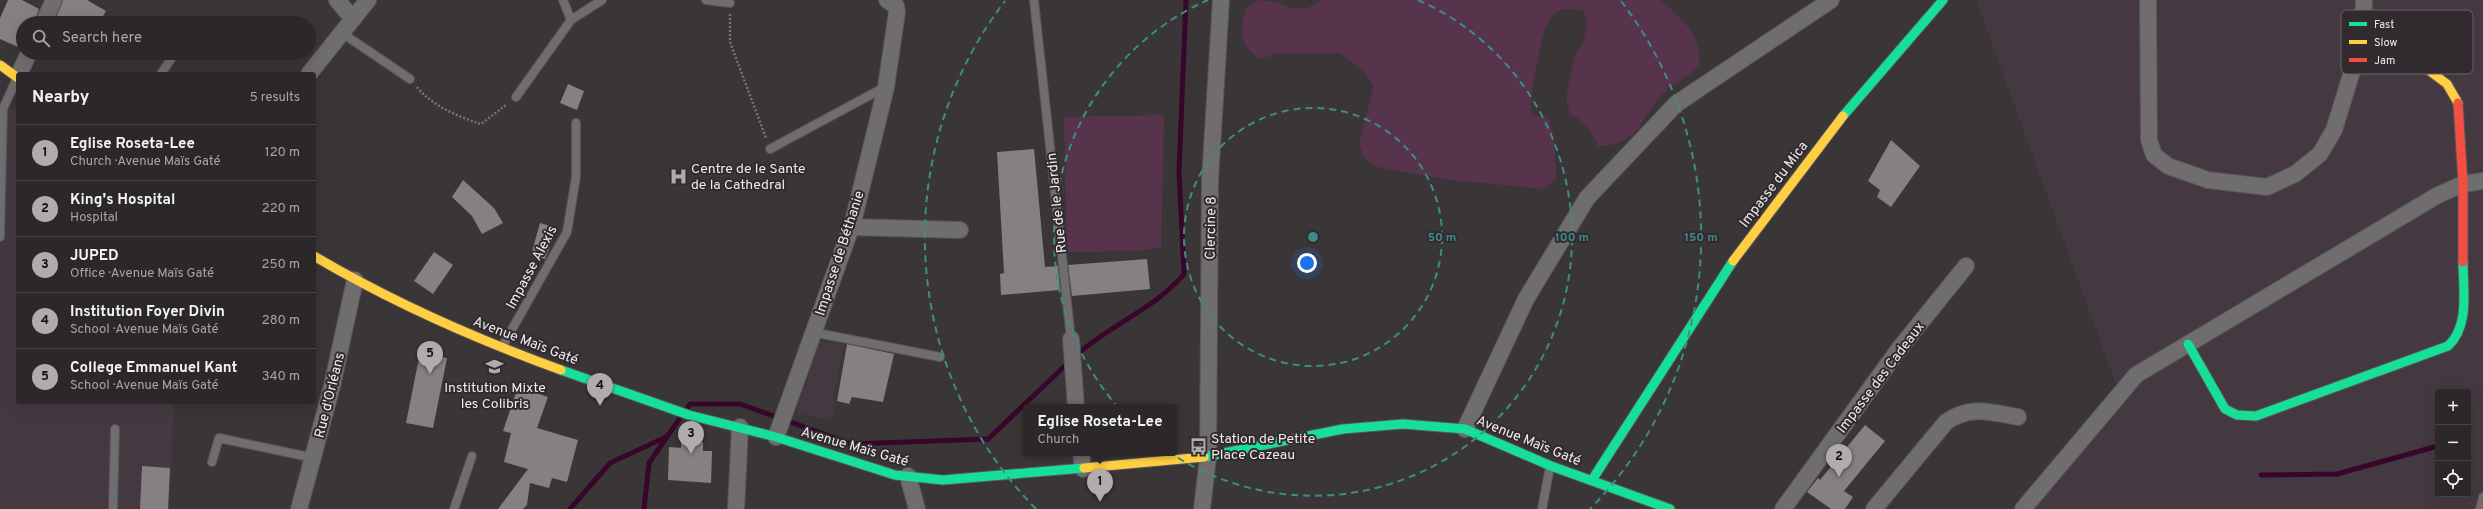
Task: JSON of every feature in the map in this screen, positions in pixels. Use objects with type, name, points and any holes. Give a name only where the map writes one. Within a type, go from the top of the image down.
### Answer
[{"type":"street","points":[[46,16],[54,0]]},
{"type":"street","points":[[337,0],[353,19]]},
{"type":"street","points":[[311,72],[368,0]]},
{"type":"street","name":"Impasse de Béthanie","points":[[778,432],[812,332],[851,227],[886,87],[897,12],[896,6],[887,0]]},
{"type":"street","name":"Clercine 8","points":[[1202,509],[1208,457],[1210,180],[1221,0]]},
{"type":"street","points":[[1465,429],[1526,299],[1587,198],[1676,104],[1831,0]]},
{"type":"street","name":"Impasse du Mica","points":[[1592,480],[1731,264],[1831,130],[1943,0]]},
{"type":"street","points":[[2148,0],[2149,140],[2154,155],[2168,166],[2208,180],[2266,187],[2295,174],[2320,154],[2334,130],[2351,74]]},
{"type":"street","points":[[2364,0],[2364,10]]},
{"type":"street","points":[[20,72],[26,60]]},
{"type":"street","points":[[0,65],[16,75]]},
{"type":"street","points":[[2188,344],[2225,410],[2237,415],[2256,416],[2448,346],[2456,339],[2461,328],[2463,311],[2463,184],[2459,106],[2454,93],[2447,84],[2434,74]]},
{"type":"street","points":[[2023,509],[2136,375],[2438,195],[2463,184],[2483,181]]},
{"type":"street","points":[[851,227],[960,230]]},
{"type":"street","name":"Avenue Maïs Gaté","points":[[316,257],[355,280],[501,348],[689,415],[740,427],[778,432],[895,475],[943,480],[1082,461],[1208,457],[1343,429],[1404,424],[1465,429],[1551,466],[1670,509]]},
{"type":"street","name":"Impasse des Cadeaux","points":[[1783,509],[1899,349],[1966,266]]},
{"type":"street","name":"Rue d'Orléans","points":[[302,508],[332,386],[355,280]]},
{"type":"street","name":"Rue de le Jardin","points":[[1071,339],[1076,404]]},
{"type":"street","points":[[1874,509],[1946,422],[1960,413],[1975,410],[2018,417]]},
{"type":"street","points":[[736,509],[740,427]]},
{"type":"street","points":[[908,476],[917,509]]},
{"type":"lane","points":[[563,0],[571,20]]},
{"type":"lane","points":[[516,97],[571,20],[602,0]]},
{"type":"lane","points":[[706,0],[730,3]]},
{"type":"lane","name":"Rue de le Jardin","points":[[1034,0],[1071,339]]},
{"type":"lane","points":[[342,33],[410,79]]},
{"type":"lane","points":[[162,72],[170,60]]},
{"type":"lane","points":[[0,237],[3,109],[16,80]]},
{"type":"lane","points":[[770,149],[886,87]]},
{"type":"lane","name":"Impasse Alexis","points":[[501,348],[567,232],[576,177],[576,123]]},
{"type":"lane","points":[[812,332],[940,357]]},
{"type":"lane","points":[[113,509],[115,429]]},
{"type":"lane","points":[[212,462],[219,438],[314,458]]},
{"type":"lane","points":[[454,509],[472,456]]},
{"type":"lane","points":[[1542,509],[1551,466]]},
{"type":"lane","points":[[2480,509],[2483,497]]},
{"type":"path","points":[[730,3],[730,42],[770,149]]},
{"type":"path","points":[[410,79],[426,99],[462,118],[482,124],[516,97]]},
{"type":"shaded area","points":[[1259,0],[1291,7],[1306,8],[1320,0],[1661,0],[1689,28],[1697,44],[1700,65],[1692,73],[1674,84],[1666,91],[1631,135],[1623,141],[1612,145],[1598,146],[1587,127],[1580,120],[1570,114],[1566,99],[1575,54],[1583,42],[1587,25],[1584,11],[1571,9],[1562,10],[1554,14],[1549,20],[1545,29],[1542,38],[1531,100],[1532,115],[1548,117],[1555,148],[1556,179],[1543,189],[1451,180],[1377,167],[1364,158],[1359,145],[1373,86],[1366,73],[1340,53],[1281,53],[1259,59],[1252,53],[1244,42],[1242,30],[1246,8]]},
{"type":"shaded area","points":[[1976,0],[2483,0],[2483,509],[2016,509],[2117,387]]},
{"type":"shaded area","points":[[0,109],[16,109],[16,404],[174,404],[169,509],[0,509]]},
{"type":"shaded area","points":[[1164,115],[1161,247],[1138,251],[1067,252],[1064,117]]},
{"type":"shaded area","points":[[814,340],[844,345],[834,396],[836,397],[833,420],[797,414],[800,389],[806,389]]},
{"type":"building","points":[[8,0],[22,0],[39,9],[36,16],[16,16],[16,46],[0,39],[0,18]]},
{"type":"building","points":[[63,0],[87,0],[106,11],[103,16],[57,16]]},
{"type":"building","points":[[568,84],[584,91],[577,110],[560,103]]},
{"type":"building","points":[[1891,140],[1920,166],[1891,207],[1877,197],[1880,190],[1868,181]]},
{"type":"building","points":[[1034,149],[1045,267],[1058,266],[1060,290],[1001,295],[1000,274],[1004,273],[997,152]]},
{"type":"building","points":[[463,180],[494,208],[503,223],[482,234],[472,216],[452,197]]},
{"type":"building","points":[[540,223],[557,228],[545,259],[531,255]]},
{"type":"building","points":[[434,252],[453,265],[433,294],[414,281]]},
{"type":"building","points":[[1147,259],[1150,289],[1072,296],[1068,265]]},
{"type":"building","points":[[847,344],[894,354],[883,402],[852,397],[849,404],[837,401]]},
{"type":"building","points":[[420,353],[447,358],[433,428],[406,423]]},
{"type":"building","points":[[518,387],[548,397],[537,428],[578,440],[567,482],[552,478],[549,488],[530,483],[527,505],[523,509],[498,509],[528,469],[504,462],[511,433],[503,431]]},
{"type":"building","points":[[1865,425],[1885,441],[1844,491],[1853,497],[1845,509],[1831,509],[1807,492],[1818,478],[1820,480]]},
{"type":"building","points":[[681,441],[703,442],[703,451],[712,451],[711,483],[668,480],[669,447],[681,448]]},
{"type":"building","points":[[142,466],[170,468],[168,509],[140,509]]},
{"type":"waterway","points":[[1075,356],[1102,335],[1160,297],[1184,274],[1179,172],[1186,0]]},
{"type":"waterway","points":[[1025,404],[1069,362]]},
{"type":"waterway","points":[[688,407],[690,404],[740,404],[852,444],[988,439],[1023,406]]},
{"type":"waterway","points":[[644,509],[649,463],[680,418]]},
{"type":"waterway","points":[[570,509],[610,463],[666,437]]},
{"type":"waterway","points":[[2261,475],[2337,474],[2435,447]]},
{"type":"traffic: fast","points":[[1843,116],[1943,0]]},
{"type":"traffic: fast","points":[[1592,480],[1733,261]]},
{"type":"traffic: fast","points":[[2188,344],[2225,409],[2237,415],[2256,416],[2448,346],[2455,338],[2460,328],[2464,307],[2463,262]]},
{"type":"traffic: fast","points":[[561,370],[689,415],[776,437],[895,475],[943,480],[1084,468]]},
{"type":"traffic: fast","points":[[1204,457],[1343,429],[1403,424],[1465,429],[1551,466],[1670,509]]},
{"type":"traffic: slow","points":[[0,65],[16,77]]},
{"type":"traffic: slow","points":[[2434,74],[2447,84],[2458,103]]},
{"type":"traffic: slow","points":[[1733,261],[1843,116]]},
{"type":"traffic: slow","points":[[316,257],[374,289],[435,319],[498,346],[561,370]]},
{"type":"traffic: slow","points":[[1084,468],[1204,457]]},
{"type":"traffic: jam","points":[[2458,103],[2463,184],[2463,262]]},
{"type":"place","name":"Centre de le Sante de la Cathedral","points":[[678,176]]},
{"type":"place","name":"Institution Mixte les Colibris","points":[[495,367]]},
{"type":"place","name":"College Emmanuel Kant","points":[[430,374]]},
{"type":"place","name":"Institution Foyer Divin","points":[[600,406]]},
{"type":"place","name":"Station de Petite Place Cazeau","points":[[1198,446]]},
{"type":"place","name":"JUPED","points":[[691,454]]},
{"type":"place","name":"King's Hospital","points":[[1839,477]]},
{"type":"place","name":"Eglise Roseta-Lee","points":[[1100,502]]}]
